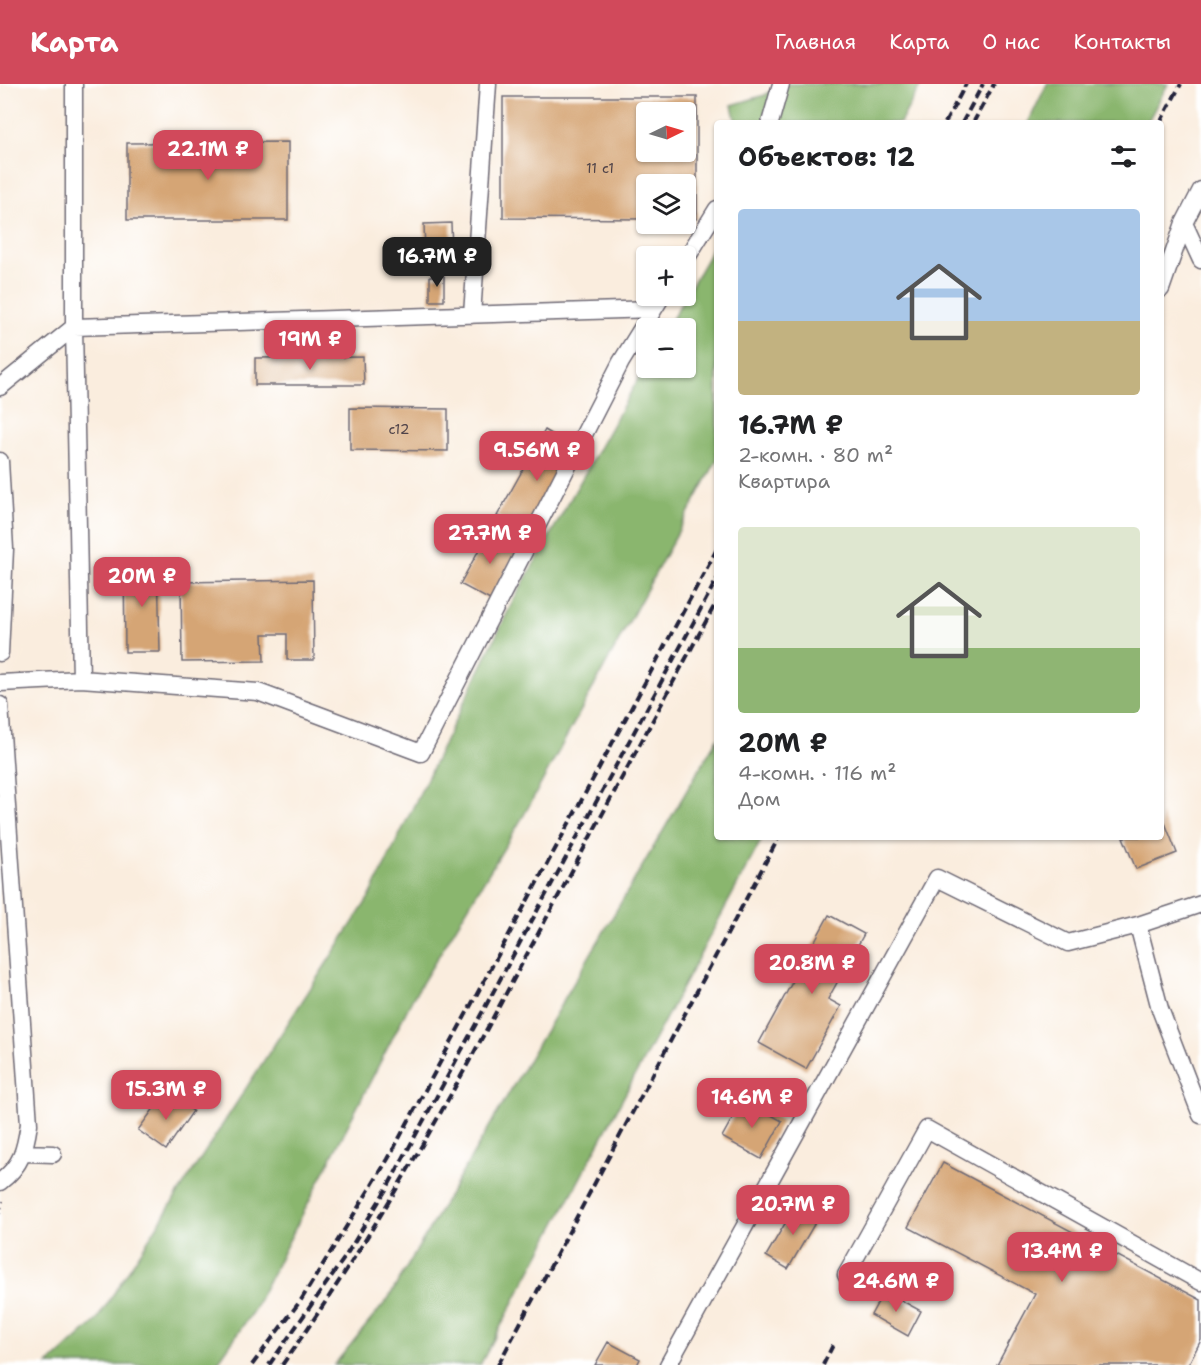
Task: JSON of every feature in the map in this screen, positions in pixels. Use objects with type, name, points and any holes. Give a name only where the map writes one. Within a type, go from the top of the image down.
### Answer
[{"type":"street","points":[[74,84],[74,333],[81,679]]},
{"type":"street","points":[[472,315],[488,84]]},
{"type":"street","points":[[771,120],[781,84]]},
{"type":"street","points":[[1164,280],[1184,223],[1201,190]]},
{"type":"street","points":[[694,246],[714,214]]},
{"type":"street","points":[[1184,223],[1201,260]]},
{"type":"street","points":[[0,387],[74,333],[472,315],[636,304]]},
{"type":"street","points":[[0,683],[81,679],[258,692],[421,753],[621,362],[656,306]]},
{"type":"street","points":[[0,461],[5,549],[0,653]]},
{"type":"street","points":[[0,705],[29,1124],[25,1153],[10,1174],[0,1182]]},
{"type":"street","points":[[668,1365],[937,878],[1068,943],[1138,925],[1201,904]]},
{"type":"street","points":[[1138,925],[1160,1009],[1201,1115]]},
{"type":"street","points":[[846,1275],[927,1129],[1201,1282]]},
{"type":"street","points":[[25,1153],[53,1154]]},
{"type":"green space","points":[[780,84],[921,84],[902,120],[735,120],[732,105],[765,95]]},
{"type":"green space","points":[[1047,84],[1168,84],[1149,120],[1029,120]]},
{"type":"green space","points":[[714,241],[714,466],[524,815],[413,998],[253,1311],[216,1365],[48,1365],[96,1321],[370,896],[513,601],[639,378],[696,378],[696,318],[673,318],[680,306],[696,306],[696,278]]},
{"type":"green space","points":[[714,744],[714,840],[761,840],[480,1365],[334,1365],[388,1299]]},
{"type":"building","points":[[503,97],[697,97],[697,219],[696,174],[636,174],[636,219],[503,218]]},
{"type":"building","points":[[288,142],[288,220],[127,220],[127,143]]},
{"type":"building","points":[[451,223],[452,250],[425,251],[424,224]]},
{"type":"building","points":[[430,276],[444,276],[444,301],[430,301]]},
{"type":"building","points":[[363,357],[364,385],[255,385],[255,358]]},
{"type":"building","points":[[350,408],[448,409],[448,451],[350,450]]},
{"type":"building","points":[[545,430],[577,449],[528,534],[497,516]]},
{"type":"building","points":[[490,530],[520,547],[490,600],[460,584]]},
{"type":"building","points":[[158,564],[160,652],[125,652],[124,565]]},
{"type":"building","points":[[313,580],[314,660],[287,660],[287,634],[263,634],[264,661],[182,662],[181,582]]},
{"type":"building","points":[[1164,820],[1177,853],[1136,869],[1124,840],[1164,840]]},
{"type":"building","points":[[829,915],[864,934],[828,999],[841,1006],[806,1069],[759,1043]]},
{"type":"building","points":[[166,1092],[193,1111],[166,1150],[138,1130]]},
{"type":"building","points":[[743,1099],[782,1121],[761,1159],[722,1137]]},
{"type":"building","points":[[943,1163],[1201,1300],[1201,1340],[1188,1365],[997,1365],[1035,1294],[908,1227]]},
{"type":"building","points":[[797,1203],[819,1216],[788,1269],[766,1256]]},
{"type":"building","points":[[884,1291],[921,1311],[908,1336],[871,1315]]},
{"type":"building","points":[[608,1342],[640,1359],[637,1365],[595,1365]]},
{"type":"railway","points":[[947,120],[966,84]]},
{"type":"railway","points":[[964,120],[983,84]]},
{"type":"railway","points":[[975,120],[994,84]]},
{"type":"railway","points":[[1162,120],[1181,84]]},
{"type":"railway","points":[[252,1365],[301,1300],[388,1159],[714,555]]},
{"type":"railway","points":[[269,1365],[345,1257],[387,1188],[714,585]]},
{"type":"railway","points":[[282,1365],[349,1266],[411,1165],[498,1009],[714,607]]},
{"type":"railway","points":[[498,1365],[777,840]]},
{"type":"railway","points":[[823,1365],[833,1345]]}]
